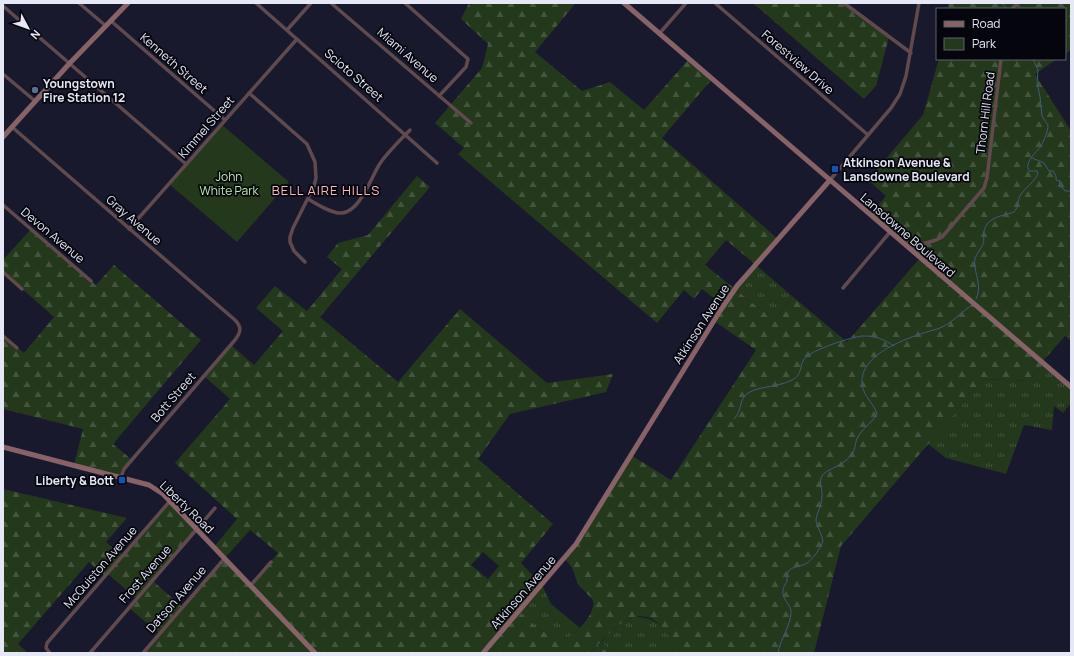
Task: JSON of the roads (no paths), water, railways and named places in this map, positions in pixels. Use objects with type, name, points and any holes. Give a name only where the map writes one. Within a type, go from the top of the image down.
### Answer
[{"type":"street","points":[[7,3],[3,7],[186,164]]},
{"type":"street","points":[[79,3],[106,26]]},
{"type":"street","points":[[3,137],[69,64],[128,3]]},
{"type":"street","name":"Scioto Street","points":[[256,3],[438,163]]},
{"type":"street","points":[[287,30],[311,3]]},
{"type":"street","name":"Miami Avenue","points":[[331,3],[471,123]]},
{"type":"street","points":[[405,3],[467,56],[468,60],[464,69],[439,96]]},
{"type":"street","name":"Lansdowne Boulevard","points":[[624,3],[1071,387]]},
{"type":"street","points":[[659,34],[686,3]]},
{"type":"street","name":"Forestview Drive","points":[[715,3],[868,135]]},
{"type":"street","points":[[844,3],[911,53]]},
{"type":"street","name":"Atkinson Avenue","points":[[483,653],[576,544],[737,286],[892,108],[900,94],[906,76],[919,3]]},
{"type":"street","name":"Kenneth Street","points":[[111,21],[225,120]]},
{"type":"street","name":"Kimmel Street","points":[[129,228],[297,39]]},
{"type":"street","name":"Thorn Hill Road","points":[[909,248],[938,240],[960,217],[984,188],[987,178],[1001,60]]},
{"type":"street","points":[[3,74],[35,101]]},
{"type":"street","points":[[249,93],[307,144],[315,162],[316,178],[293,228],[290,240],[294,251],[305,262]]},
{"type":"street","name":"Gray Avenue","points":[[12,127],[235,320],[238,323],[240,330]]},
{"type":"street","points":[[308,198],[336,212],[344,213],[349,211],[362,196],[381,162],[410,130]]},
{"type":"street","name":"Devon Avenue","points":[[3,205],[91,281]]},
{"type":"street","points":[[843,288],[890,232]]},
{"type":"street","points":[[3,272],[22,289]]},
{"type":"street","name":"Bott Street","points":[[121,477],[124,469],[235,340],[240,330]]},
{"type":"street","points":[[3,336],[16,348]]},
{"type":"street","name":"Liberty Road","points":[[3,447],[121,477],[152,486],[159,490],[315,653]]},
{"type":"street","name":"McQuiston Avenue","points":[[50,653],[46,647],[47,643],[170,501]]},
{"type":"street","name":"Frost Avenue","points":[[90,653],[216,508]]},
{"type":"street","name":"Datson Avenue","points":[[143,653],[225,558]]},
{"type":"street","points":[[251,586],[270,562]]},
{"type":"waterway","points":[[1002,3],[1006,8]]},
{"type":"waterway","points":[[976,299],[979,286],[975,260],[984,241],[984,231],[986,226],[992,220],[1014,212],[1017,208],[1021,194],[1038,174],[1037,171],[1029,171],[1028,164],[1041,146],[1047,133],[1048,125],[1042,116],[1037,83],[1038,70],[1033,60]]},
{"type":"waterway","points":[[1032,158],[1044,163],[1049,171],[1053,171],[1056,176],[1056,180],[1060,181],[1059,186],[1065,191],[1071,191]]},
{"type":"waterway","points":[[778,653],[791,617],[791,609],[783,596],[783,588],[787,581],[788,572],[789,570],[809,561],[816,554],[823,541],[816,521],[822,500],[822,476],[842,463],[852,454],[859,435],[877,414],[863,389],[863,373],[868,364],[886,349],[909,338],[942,327],[969,307]]},
{"type":"waterway","points":[[734,419],[739,412],[743,399],[748,393],[758,389],[781,384],[796,378],[800,373],[805,358],[815,351],[841,341],[862,336],[879,338],[894,346]]},
{"type":"place","name":"Youngstown Fire Station 12","points":[[35,90]]},
{"type":"place","name":"Atkinson Avenue & Lansdowne Boulevard","points":[[835,169]]},
{"type":"place","name":"Liberty & Bott","points":[[122,480]]},
{"type":"district","name":"BELL AIRE HILLS","points":[[326,190]]},
{"type":"park label","name":"John White Park","points":[[229,183]]}]
